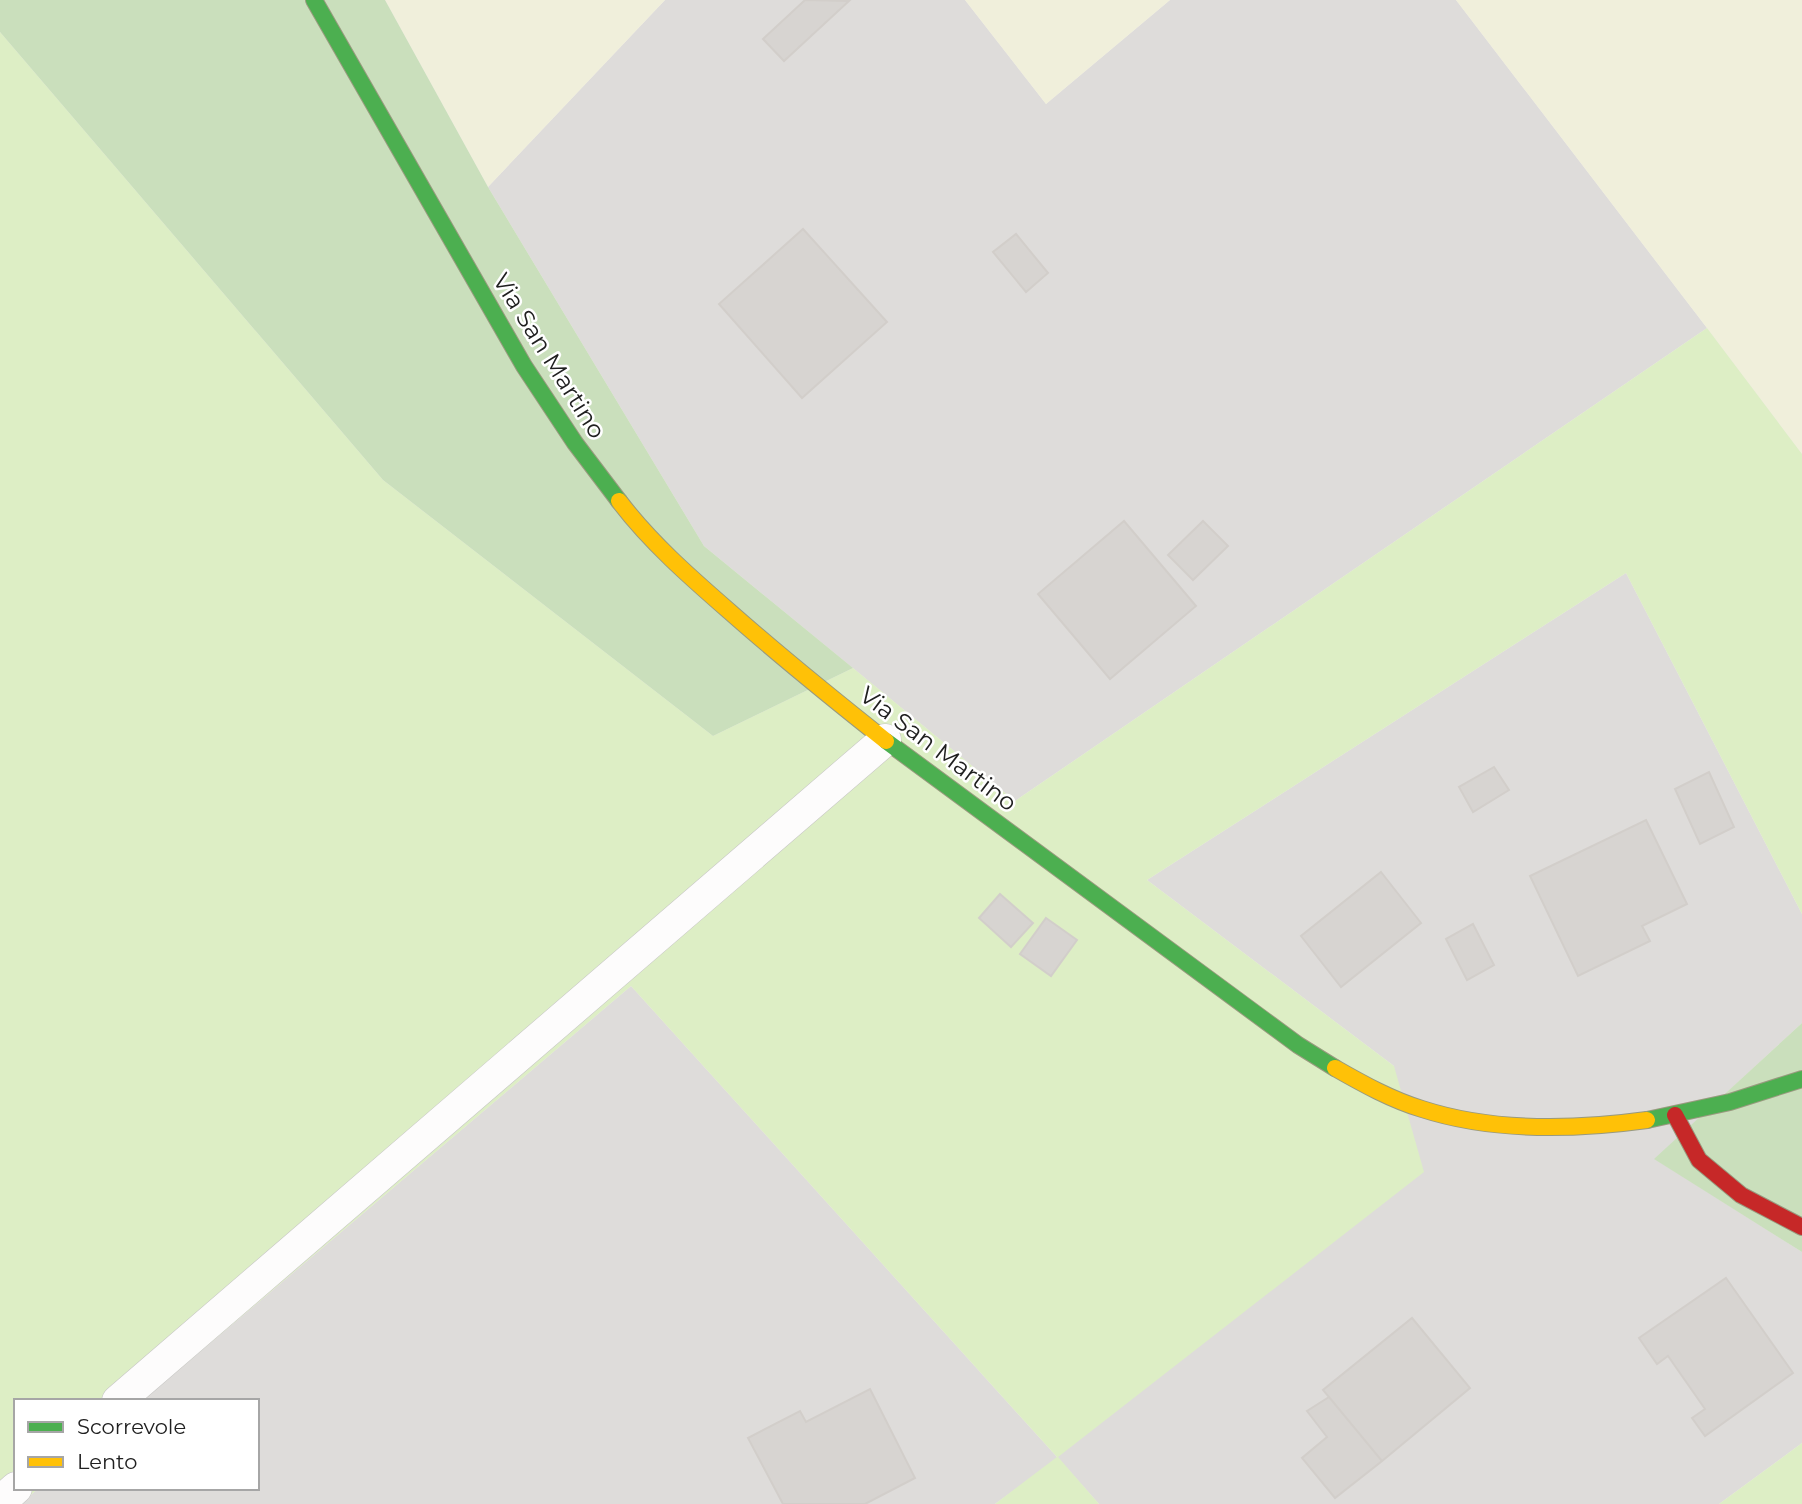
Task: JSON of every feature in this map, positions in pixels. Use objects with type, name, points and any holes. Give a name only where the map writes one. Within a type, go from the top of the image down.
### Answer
[{"type":"street","name":"Via San Martino","points":[[314,0],[524,366],[575,443],[637,525],[694,581],[885,740],[1298,1045],[1365,1085],[1421,1109],[1479,1121],[1545,1127],[1612,1126],[1675,1115],[1742,1100],[1802,1079]]},
{"type":"street","points":[[1675,1115],[1699,1160],[1741,1195],[1802,1227]]},
{"type":"lane","points":[[120,1399],[885,740]]},
{"type":"lane","points":[[0,1502],[14,1490]]},
{"type":"shaded area","points":[[665,0],[965,0],[1046,104],[1170,0],[1456,0],[1707,328],[1015,801],[704,546],[488,187]]},
{"type":"shaded area","points":[[1626,573],[1802,914],[1802,1023],[1655,1159],[1802,1252],[1802,1443],[1719,1504],[1099,1504],[1058,1458],[995,1504],[20,1504],[37,1490],[259,1490],[259,1399],[144,1399],[631,986],[1057,1457],[1394,1066],[1147,880]]},
{"type":"green space","points":[[0,0],[385,0],[488,187],[704,546],[853,668],[713,736],[383,480],[0,32]]},
{"type":"green space","points":[[385,0],[665,0],[488,187]]},
{"type":"green space","points":[[965,0],[1170,0],[1046,104]]},
{"type":"green space","points":[[1456,0],[1802,0],[1802,454],[1707,328]]},
{"type":"green space","points":[[0,32],[383,480],[713,736],[853,668],[1015,801],[1707,328],[1802,454],[1802,914],[1626,573],[1147,880],[1394,1066],[1424,1172],[1058,1457],[1099,1504],[995,1504],[1057,1457],[631,986],[144,1399],[14,1399],[14,1490],[37,1490],[20,1504],[0,1504]]},
{"type":"green space","points":[[1802,1023],[1802,1252],[1654,1159]]},
{"type":"green space","points":[[1802,1443],[1802,1504],[1719,1504]]},
{"type":"building","points":[[805,0],[849,1],[784,61],[763,39]]},
{"type":"building","points":[[803,229],[887,322],[802,398],[719,304]]},
{"type":"building","points":[[1016,234],[1048,273],[1026,292],[993,252]]},
{"type":"building","points":[[1124,521],[1196,606],[1110,679],[1038,594]]},
{"type":"building","points":[[1203,521],[1228,546],[1193,580],[1168,555]]},
{"type":"building","points":[[1494,767],[1509,790],[1473,812],[1459,787]]},
{"type":"building","points":[[1709,772],[1734,827],[1700,844],[1675,789]]},
{"type":"building","points":[[1646,820],[1687,904],[1642,926],[1650,941],[1578,976],[1530,876]]},
{"type":"building","points":[[1381,872],[1421,923],[1341,987],[1301,936]]},
{"type":"building","points":[[1000,894],[1033,923],[1011,947],[979,918]]},
{"type":"building","points":[[1046,918],[1077,940],[1051,976],[1020,954]]},
{"type":"building","points":[[1473,924],[1494,965],[1467,980],[1446,939]]},
{"type":"building","points":[[1726,1278],[1793,1373],[1705,1436],[1692,1418],[1705,1409],[1668,1356],[1657,1364],[1639,1338]]},
{"type":"building","points":[[1412,1318],[1470,1388],[1382,1461],[1323,1390]]},
{"type":"building","points":[[870,1389],[915,1478],[865,1504],[783,1504],[748,1438],[800,1411],[806,1422]]},
{"type":"building","points":[[1329,1397],[1382,1461],[1335,1498],[1302,1458],[1327,1437],[1307,1411]]},
{"type":"traffic: fast","points":[[314,0],[524,366],[575,443],[619,501]]},
{"type":"traffic: fast","points":[[886,741],[1298,1045],[1335,1068]]},
{"type":"traffic: fast","points":[[1647,1120],[1730,1102],[1802,1079]]},
{"type":"traffic: slow","points":[[619,501],[657,545],[700,585],[787,661],[886,741]]},
{"type":"traffic: slow","points":[[1335,1068],[1411,1105],[1477,1122],[1562,1127],[1647,1120]]},
{"type":"traffic: jam","points":[[1675,1115],[1699,1160],[1741,1195],[1802,1227]]}]
